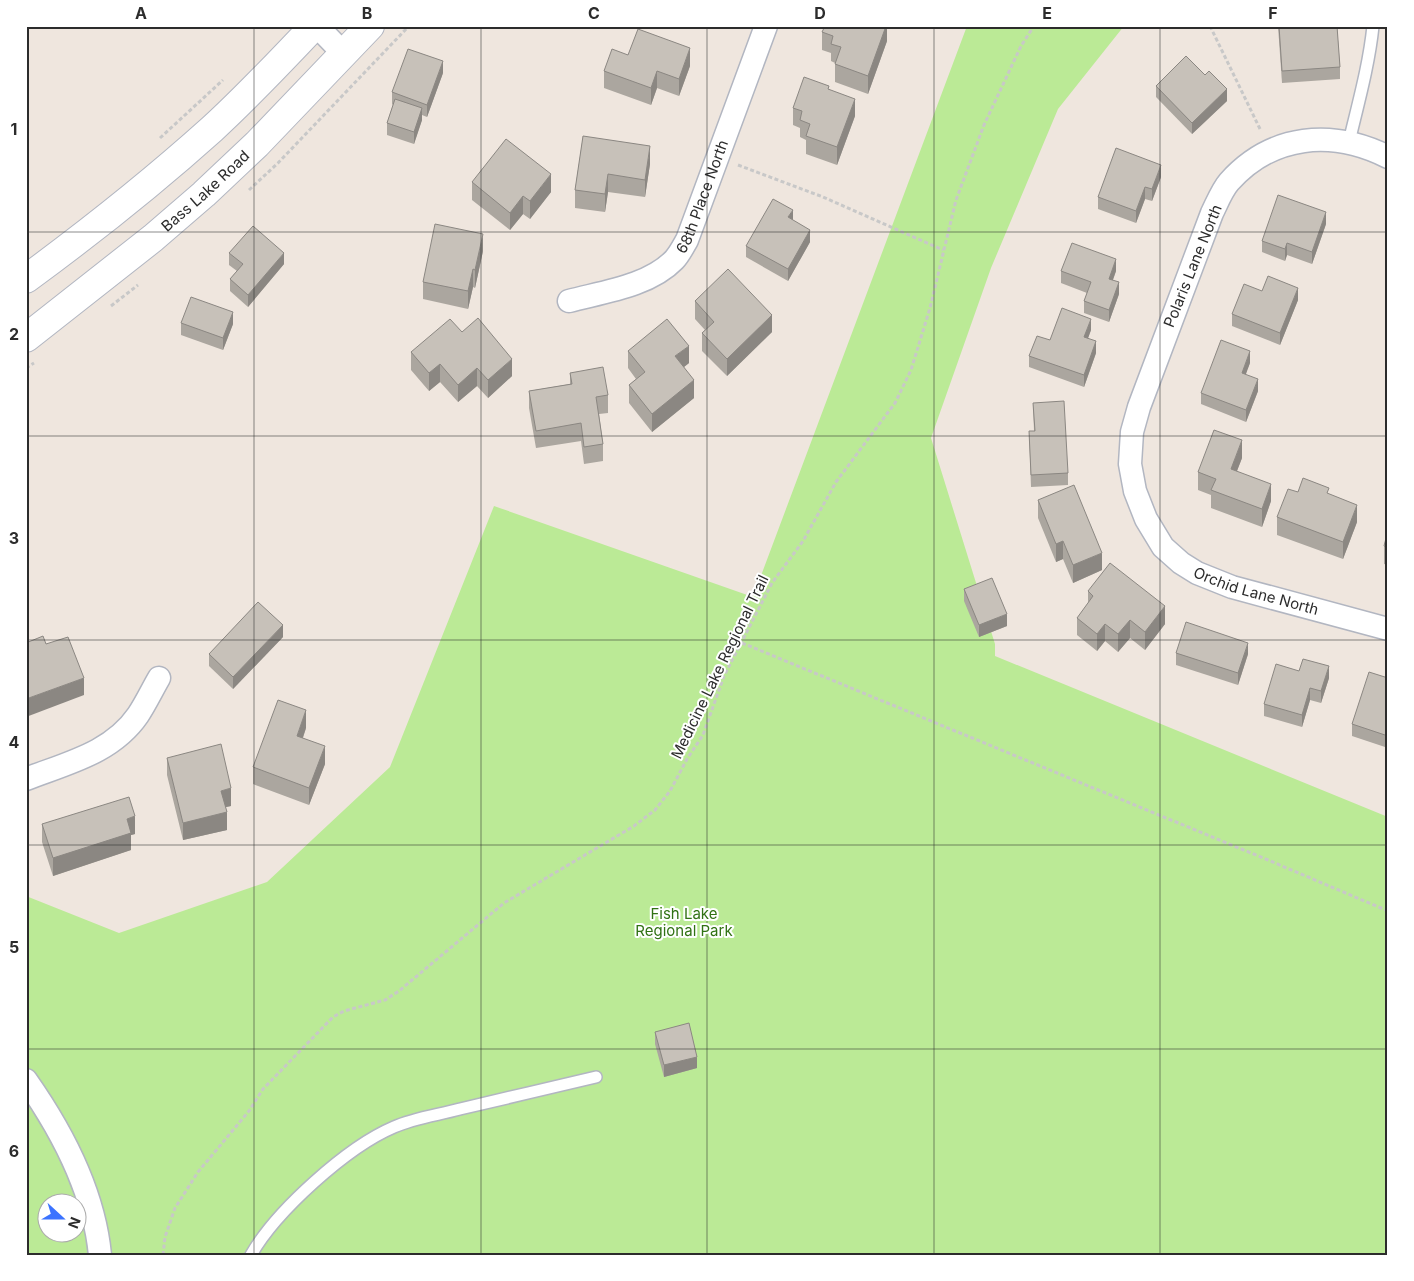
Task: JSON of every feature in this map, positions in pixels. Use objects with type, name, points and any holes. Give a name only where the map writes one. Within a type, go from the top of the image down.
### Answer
[{"type":"main road","points":[[26,279],[83,237],[213,128],[315,26]]},
{"type":"main road","name":"Bass Lake Road","points":[[26,338],[123,262],[204,194],[257,144],[370,26]]},
{"type":"street","points":[[315,26],[344,54]]},
{"type":"street","name":"68th Place North","points":[[570,301],[642,282],[662,270],[675,259],[687,240],[766,26]]},
{"type":"street","name":"Polaris Lane North","points":[[1146,519],[1135,491],[1130,464],[1132,432],[1138,407],[1212,212],[1228,183],[1250,163],[1270,151],[1287,144],[1313,139],[1349,142],[1388,157]]},
{"type":"street","name":"Orchid Lane North","points":[[1146,519],[1163,547],[1181,563],[1197,573],[1232,587],[1388,629]]},
{"type":"street","points":[[26,779],[99,751],[119,737],[137,716],[159,678]]},
{"type":"street","points":[[26,1080],[74,1164],[89,1202],[100,1255]]},
{"type":"lane","points":[[1349,142],[1364,81],[1373,26]]},
{"type":"lane","points":[[251,1255],[276,1221],[306,1189],[374,1137],[396,1126],[432,1116],[596,1077]]},
{"type":"path","name":"Medicine Lake Regional Trail","points":[[163,1255],[165,1237],[175,1208],[198,1172],[249,1111],[263,1090],[333,1017],[385,1000],[399,991],[504,903],[634,826],[655,810],[670,791],[699,741],[724,676],[772,583],[803,541],[836,482],[895,403],[910,370],[927,317],[956,200],[984,125],[1021,46],[1034,26]]},
{"type":"path","points":[[1210,26],[1270,151]]},
{"type":"path","points":[[157,140],[228,76]]},
{"type":"path","points":[[718,158],[823,197],[943,250]]},
{"type":"path","points":[[742,643],[1388,911]]},
{"type":"green space","name":"Fish Lake Regional Park","points":[[967,26],[1124,26],[1058,109],[991,268],[931,438],[995,644],[995,656],[1388,817],[1388,1255],[26,1255],[26,896],[119,933],[267,882],[390,767],[494,506],[753,597]]},
{"type":"building","points":[[825,26],[886,26],[868,76],[835,64],[841,47],[831,44],[833,36],[822,32]]},
{"type":"building","points":[[1279,26],[1337,26],[1340,67],[1282,71]]},
{"type":"building","points":[[638,29],[690,48],[679,79],[657,71],[651,88],[604,71],[612,49],[628,55]]},
{"type":"building","points":[[408,49],[443,61],[427,105],[392,92]]},
{"type":"building","points":[[1186,56],[1205,75],[1209,71],[1227,89],[1192,123],[1156,86]]},
{"type":"building","points":[[804,77],[829,86],[828,89],[855,99],[837,147],[806,136],[810,124],[800,120],[802,111],[793,108]]},
{"type":"building","points":[[395,99],[422,108],[414,132],[387,123]]},
{"type":"building","points":[[583,136],[650,146],[645,180],[608,174],[605,194],[575,190]]},
{"type":"building","points":[[506,139],[551,174],[530,201],[523,196],[510,213],[472,182]]},
{"type":"building","points":[[1116,148],[1161,165],[1152,189],[1145,187],[1136,211],[1098,197]]},
{"type":"building","points":[[1278,195],[1326,212],[1312,252],[1287,243],[1285,249],[1262,241]]},
{"type":"building","points":[[773,199],[793,210],[788,217],[810,230],[788,269],[746,246]]},
{"type":"building","points":[[435,224],[483,234],[468,291],[423,282]]},
{"type":"building","points":[[253,226],[284,253],[248,295],[230,279],[243,264],[229,253]]},
{"type":"building","points":[[1072,243],[1116,259],[1109,279],[1119,282],[1109,310],[1084,301],[1091,282],[1061,271]]},
{"type":"building","points":[[728,269],[772,315],[727,359],[702,333],[714,322],[695,301]]},
{"type":"building","points":[[1268,276],[1298,288],[1280,333],[1232,314],[1244,284],[1262,291]]},
{"type":"building","points":[[191,297],[233,312],[223,338],[181,323]]},
{"type":"building","points":[[1062,308],[1091,319],[1084,337],[1096,341],[1084,375],[1029,356],[1037,336],[1050,340]]},
{"type":"building","points":[[478,318],[512,359],[488,380],[477,368],[458,385],[440,364],[429,373],[411,352],[450,319],[462,332]]},
{"type":"building","points":[[667,319],[689,346],[675,356],[694,380],[652,414],[629,385],[645,372],[628,351]]},
{"type":"building","points":[[1221,340],[1250,351],[1242,373],[1258,379],[1246,410],[1201,393]]},
{"type":"building","points":[[603,367],[608,395],[596,397],[603,444],[584,447],[581,423],[536,431],[529,391],[572,384],[570,373]]},
{"type":"building","points":[[1064,401],[1068,473],[1031,475],[1029,431],[1035,431],[1033,403]]},
{"type":"building","points":[[1214,430],[1242,440],[1231,469],[1271,484],[1262,509],[1211,490],[1216,479],[1198,472]]},
{"type":"building","points":[[1303,478],[1329,488],[1327,493],[1357,505],[1343,542],[1277,517],[1288,489],[1298,492]]},
{"type":"building","points":[[1074,485],[1102,553],[1073,565],[1063,541],[1056,544],[1038,500]]},
{"type":"building","points":[[1388,530],[1388,548],[1384,546]]},
{"type":"building","points":[[1110,563],[1165,606],[1145,632],[1130,620],[1118,634],[1105,624],[1097,634],[1077,618],[1093,596],[1088,591]]},
{"type":"building","points":[[992,578],[1007,614],[979,625],[964,589]]},
{"type":"building","points":[[258,602],[283,625],[233,677],[209,654]]},
{"type":"building","points":[[1186,622],[1248,643],[1238,673],[1176,653]]},
{"type":"building","points":[[43,636],[46,644],[68,637],[84,678],[26,699],[26,643]]},
{"type":"building","points":[[1303,659],[1329,666],[1321,691],[1310,688],[1302,715],[1264,704],[1276,664],[1299,671]]},
{"type":"building","points":[[1369,672],[1388,678],[1388,736],[1352,724]]},
{"type":"building","points":[[278,700],[306,710],[297,736],[325,746],[309,788],[253,767]]},
{"type":"building","points":[[221,744],[231,788],[221,791],[227,812],[183,823],[167,758]]},
{"type":"building","points":[[129,797],[135,816],[127,819],[131,833],[53,858],[42,824]]},
{"type":"building","points":[[689,1023],[697,1057],[664,1065],[655,1032]]}]
